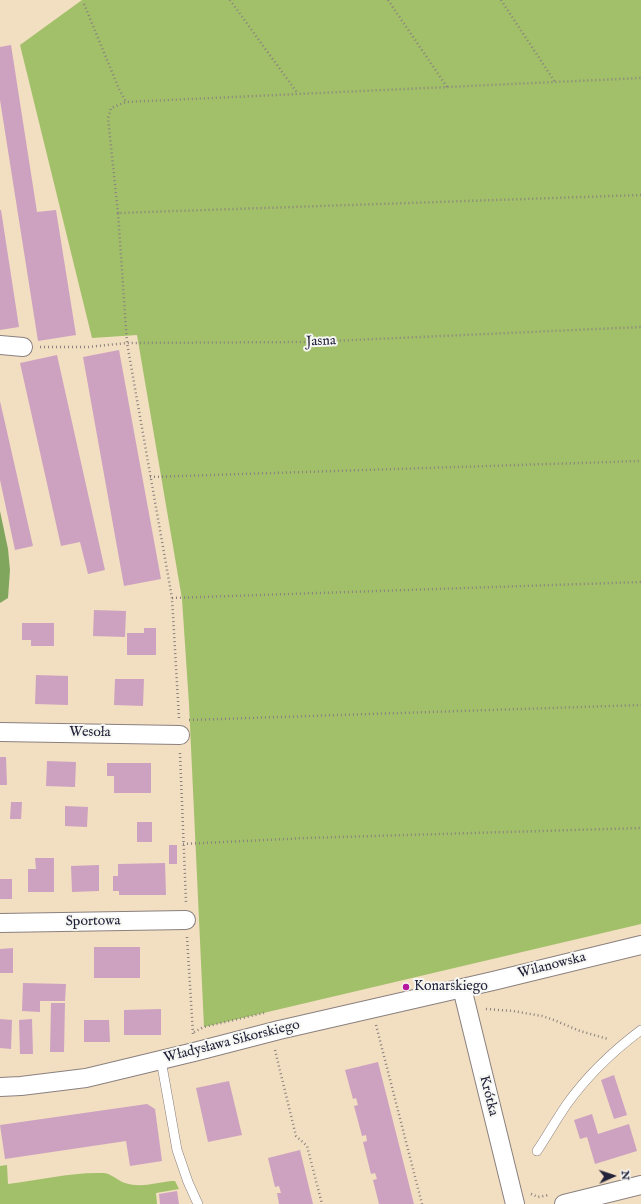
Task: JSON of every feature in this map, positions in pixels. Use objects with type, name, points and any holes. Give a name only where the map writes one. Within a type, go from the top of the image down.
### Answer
[{"type":"street","points":[[0,345],[23,347]]},
{"type":"street","name":"Wesoła","points":[[0,732],[179,728]]},
{"type":"street","name":"Sportowa","points":[[0,923],[186,920]]},
{"type":"street","name":"Wilanowska","points":[[462,988],[641,945]]},
{"type":"street","name":"Władysława Sikorskiego","points":[[0,1086],[20,1086],[86,1078],[280,1030],[462,988]]},
{"type":"street","name":"Krótka","points":[[462,988],[522,1198]]},
{"type":"street","points":[[559,1199],[641,1185]]},
{"type":"lane","points":[[536,1151],[568,1104],[593,1073],[624,1043],[641,1030]]},
{"type":"lane","points":[[161,1060],[178,1150],[188,1182],[198,1204]]},
{"type":"path","points":[[230,0],[298,94]]},
{"type":"path","points":[[388,0],[447,87]]},
{"type":"path","points":[[501,0],[555,82]]},
{"type":"path","points":[[84,4],[119,89],[126,102]]},
{"type":"path","points":[[194,1052],[186,920],[179,728],[172,598],[127,343],[118,213],[108,118],[111,108],[126,102],[641,78]]},
{"type":"path","points":[[118,213],[641,195]]},
{"type":"path","name":"Jasna","points":[[23,347],[88,346],[127,343],[309,342],[641,327]]},
{"type":"path","points":[[150,476],[641,461]]},
{"type":"path","points":[[172,598],[641,582]]},
{"type":"path","points":[[179,728],[641,705]]},
{"type":"path","points":[[184,844],[314,838],[641,828]]},
{"type":"path","points":[[481,1009],[513,1011],[542,1016],[580,1031],[624,1043]]},
{"type":"path","points":[[382,1023],[376,1025],[422,1204]]},
{"type":"path","points":[[268,1051],[279,1048]]},
{"type":"path","points":[[275,1050],[296,1136],[307,1146],[322,1204]]},
{"type":"path","points":[[522,1198],[538,1197],[559,1199]]},
{"type":"green space","points":[[82,0],[641,0],[641,924],[204,1027],[189,704],[182,599],[137,335],[92,338],[20,45]]},
{"type":"green space","points":[[0,511],[8,549],[10,570],[8,598],[0,603]]},
{"type":"green space","points":[[7,1165],[8,1184],[67,1175],[103,1173],[109,1174],[125,1183],[137,1185],[175,1181],[179,1189],[156,1193],[157,1204],[0,1204],[0,1166]]},
{"type":"building","points":[[11,45],[37,212],[56,210],[76,335],[38,341],[0,100],[0,47]]},
{"type":"building","points":[[0,210],[19,327],[0,330]]},
{"type":"building","points":[[119,350],[161,579],[124,586],[83,357]]},
{"type":"building","points":[[57,355],[105,570],[88,574],[80,542],[61,546],[20,363]]},
{"type":"building","points":[[0,401],[33,546],[15,550],[0,480]]},
{"type":"building","points":[[94,610],[126,611],[125,637],[93,636]]},
{"type":"building","points":[[22,623],[54,623],[54,646],[31,646],[31,640],[22,640]]},
{"type":"building","points":[[144,628],[156,628],[156,655],[127,655],[127,633],[144,633]]},
{"type":"building","points":[[36,675],[68,676],[68,705],[35,704]]},
{"type":"building","points":[[115,679],[144,679],[143,706],[114,705]]},
{"type":"building","points":[[0,757],[6,757],[7,785],[0,785]]},
{"type":"building","points":[[47,761],[76,762],[75,787],[46,786]]},
{"type":"building","points":[[107,763],[151,763],[151,793],[114,793],[114,776],[107,776]]},
{"type":"building","points":[[11,802],[22,802],[21,819],[10,819]]},
{"type":"building","points":[[65,806],[88,807],[87,827],[65,826]]},
{"type":"building","points":[[137,822],[152,822],[152,842],[137,842]]},
{"type":"building","points":[[169,845],[177,845],[177,864],[169,864]]},
{"type":"building","points":[[35,858],[54,858],[54,892],[28,892],[28,869],[36,869]]},
{"type":"building","points":[[165,863],[166,895],[119,895],[119,891],[113,891],[113,876],[118,876],[118,864]]},
{"type":"building","points":[[99,865],[99,891],[72,892],[71,866]]},
{"type":"building","points":[[0,879],[12,879],[12,899],[0,899]]},
{"type":"building","points":[[94,947],[140,947],[140,978],[94,978]]},
{"type":"building","points":[[13,948],[13,973],[0,973],[0,949]]},
{"type":"building","points":[[23,983],[66,984],[65,1001],[40,1001],[40,1012],[22,1011]]},
{"type":"building","points":[[51,1003],[65,1003],[64,1052],[50,1052]]},
{"type":"building","points":[[161,1009],[161,1035],[124,1035],[124,1010]]},
{"type":"building","points":[[0,1019],[12,1020],[11,1049],[0,1048]]},
{"type":"building","points":[[32,1019],[33,1054],[20,1054],[19,1020]]},
{"type":"building","points":[[84,1020],[109,1020],[110,1042],[84,1042]]},
{"type":"building","points":[[378,1062],[414,1204],[379,1204],[373,1180],[377,1179],[375,1173],[371,1174],[363,1142],[367,1141],[366,1135],[362,1136],[354,1106],[358,1105],[356,1098],[353,1099],[345,1070]]},
{"type":"building","points":[[614,1075],[627,1115],[614,1119],[601,1080]]},
{"type":"building","points":[[229,1081],[242,1135],[208,1142],[196,1088]]},
{"type":"building","points":[[147,1104],[155,1109],[162,1161],[130,1166],[126,1141],[5,1159],[0,1125]]},
{"type":"building","points":[[592,1114],[598,1134],[629,1124],[637,1151],[595,1164],[587,1137],[580,1139],[574,1120]]},
{"type":"building","points":[[300,1150],[313,1204],[279,1204],[277,1193],[281,1193],[279,1186],[275,1187],[268,1158]]},
{"type":"building","points":[[177,1191],[179,1204],[160,1204],[159,1194]]},
{"type":"place","name":"Konarskiego","points":[[406,987]]}]
